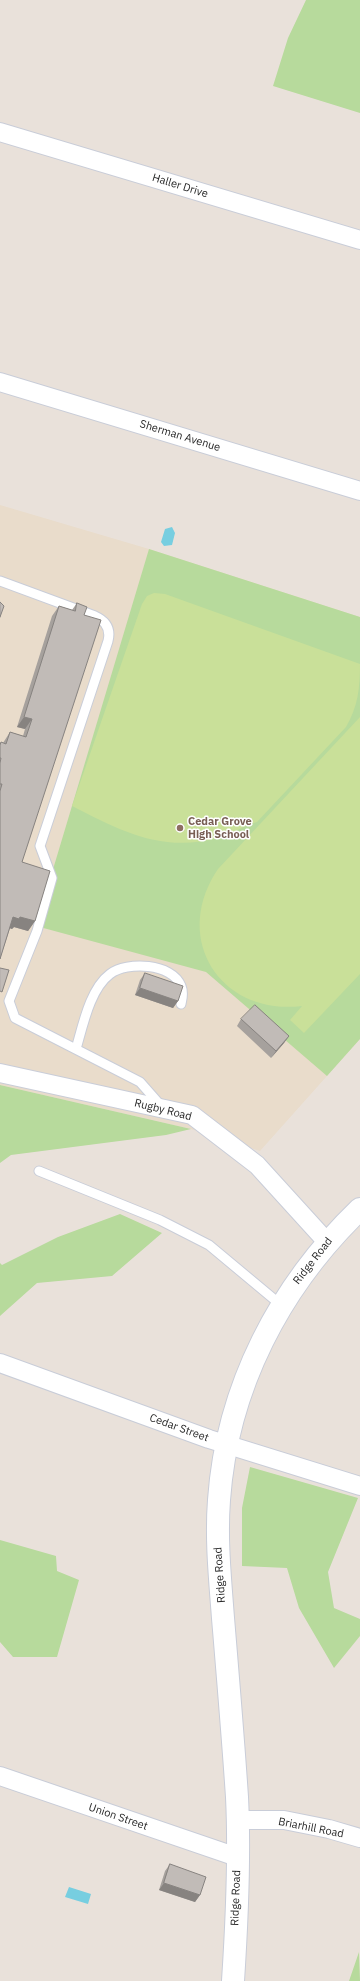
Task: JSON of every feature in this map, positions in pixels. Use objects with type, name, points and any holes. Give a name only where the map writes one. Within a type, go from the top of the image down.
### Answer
[{"type":"main road","name":"Ridge Road","points":[[233,1981],[237,1857],[237,1799],[218,1554],[219,1499],[226,1445],[234,1414],[248,1372],[281,1305],[302,1274],[327,1242],[360,1209]]},
{"type":"street","name":"Haller Drive","points":[[0,132],[360,240]]},
{"type":"street","name":"Sherman Avenue","points":[[0,382],[360,491]]},
{"type":"street","name":"Rugby Road","points":[[0,1073],[192,1115],[257,1165],[327,1242]]},
{"type":"street","name":"Cedar Street","points":[[0,1363],[226,1445],[360,1486]]},
{"type":"street","name":"Union Street","points":[[0,1776],[237,1857]]},
{"type":"street","name":"Briarhill Road","points":[[237,1820],[284,1820],[329,1829],[360,1838]]},
{"type":"lane","points":[[0,581],[101,618],[105,622],[109,632],[108,641],[40,846],[52,878],[37,931],[9,1001],[15,1018],[140,1082],[165,1109]]},
{"type":"lane","points":[[76,1049],[95,989],[110,974],[122,968],[134,965],[148,966],[173,976],[181,985],[183,994],[181,1004]]},
{"type":"lane","points":[[39,1171],[160,1220],[209,1245],[281,1305]]},
{"type":"shaded area","name":"Cedar Grove High School","points":[[0,505],[149,549],[360,617],[360,1039],[260,1151],[191,1129],[0,1085]]},
{"type":"green space","points":[[306,0],[360,0],[360,113],[273,86],[288,38]]},
{"type":"green space","points":[[149,549],[360,617],[360,1039],[327,1076],[206,972],[36,926]]},
{"type":"green space","points":[[154,593],[165,594],[360,664],[358,697],[346,727],[257,822],[229,834],[200,842],[180,843],[143,837],[108,824],[72,806],[142,604],[147,596]]},
{"type":"green space","points":[[360,717],[360,974],[304,1033],[290,1020],[302,1006],[273,1006],[248,999],[227,985],[212,967],[202,945],[200,921],[205,895],[218,869]]},
{"type":"green space","points":[[0,1085],[191,1129],[166,1135],[11,1155],[0,1163]]},
{"type":"green space","points":[[120,1214],[162,1233],[112,1276],[37,1283],[0,1316],[0,1263],[2,1265],[58,1237]]},
{"type":"green space","points":[[250,1467],[358,1498],[328,1572],[334,1608],[360,1619],[360,1636],[334,1668],[299,1608],[287,1568],[242,1566],[242,1508]]},
{"type":"green space","points":[[0,1540],[56,1556],[57,1571],[79,1580],[57,1657],[13,1657],[0,1642]]},
{"type":"green space","points":[[359,1952],[360,1981],[349,1981]]},
{"type":"water","points":[[172,527],[175,533],[172,545],[164,546],[161,542],[165,529]]},
{"type":"water","points":[[69,1887],[91,1894],[88,1904],[65,1897]]},
{"type":"building","points":[[0,602],[4,606],[0,617]]},
{"type":"building","points":[[77,603],[87,607],[84,615],[101,620],[22,862],[50,871],[35,921],[20,917],[19,919],[13,917],[0,959],[0,791],[2,784],[0,784],[0,745],[1,742],[6,744],[10,732],[26,737],[32,719],[24,717],[59,606],[75,611]]},
{"type":"building","points":[[0,968],[9,970],[2,992],[0,991]]},
{"type":"building","points":[[145,973],[183,986],[178,1001],[140,988]]},
{"type":"building","points":[[255,1005],[289,1036],[276,1051],[241,1019]]},
{"type":"building","points":[[170,1864],[206,1877],[200,1895],[164,1883]]},
{"type":"place","name":"Cedar Grove High School","points":[[180,828]]}]
